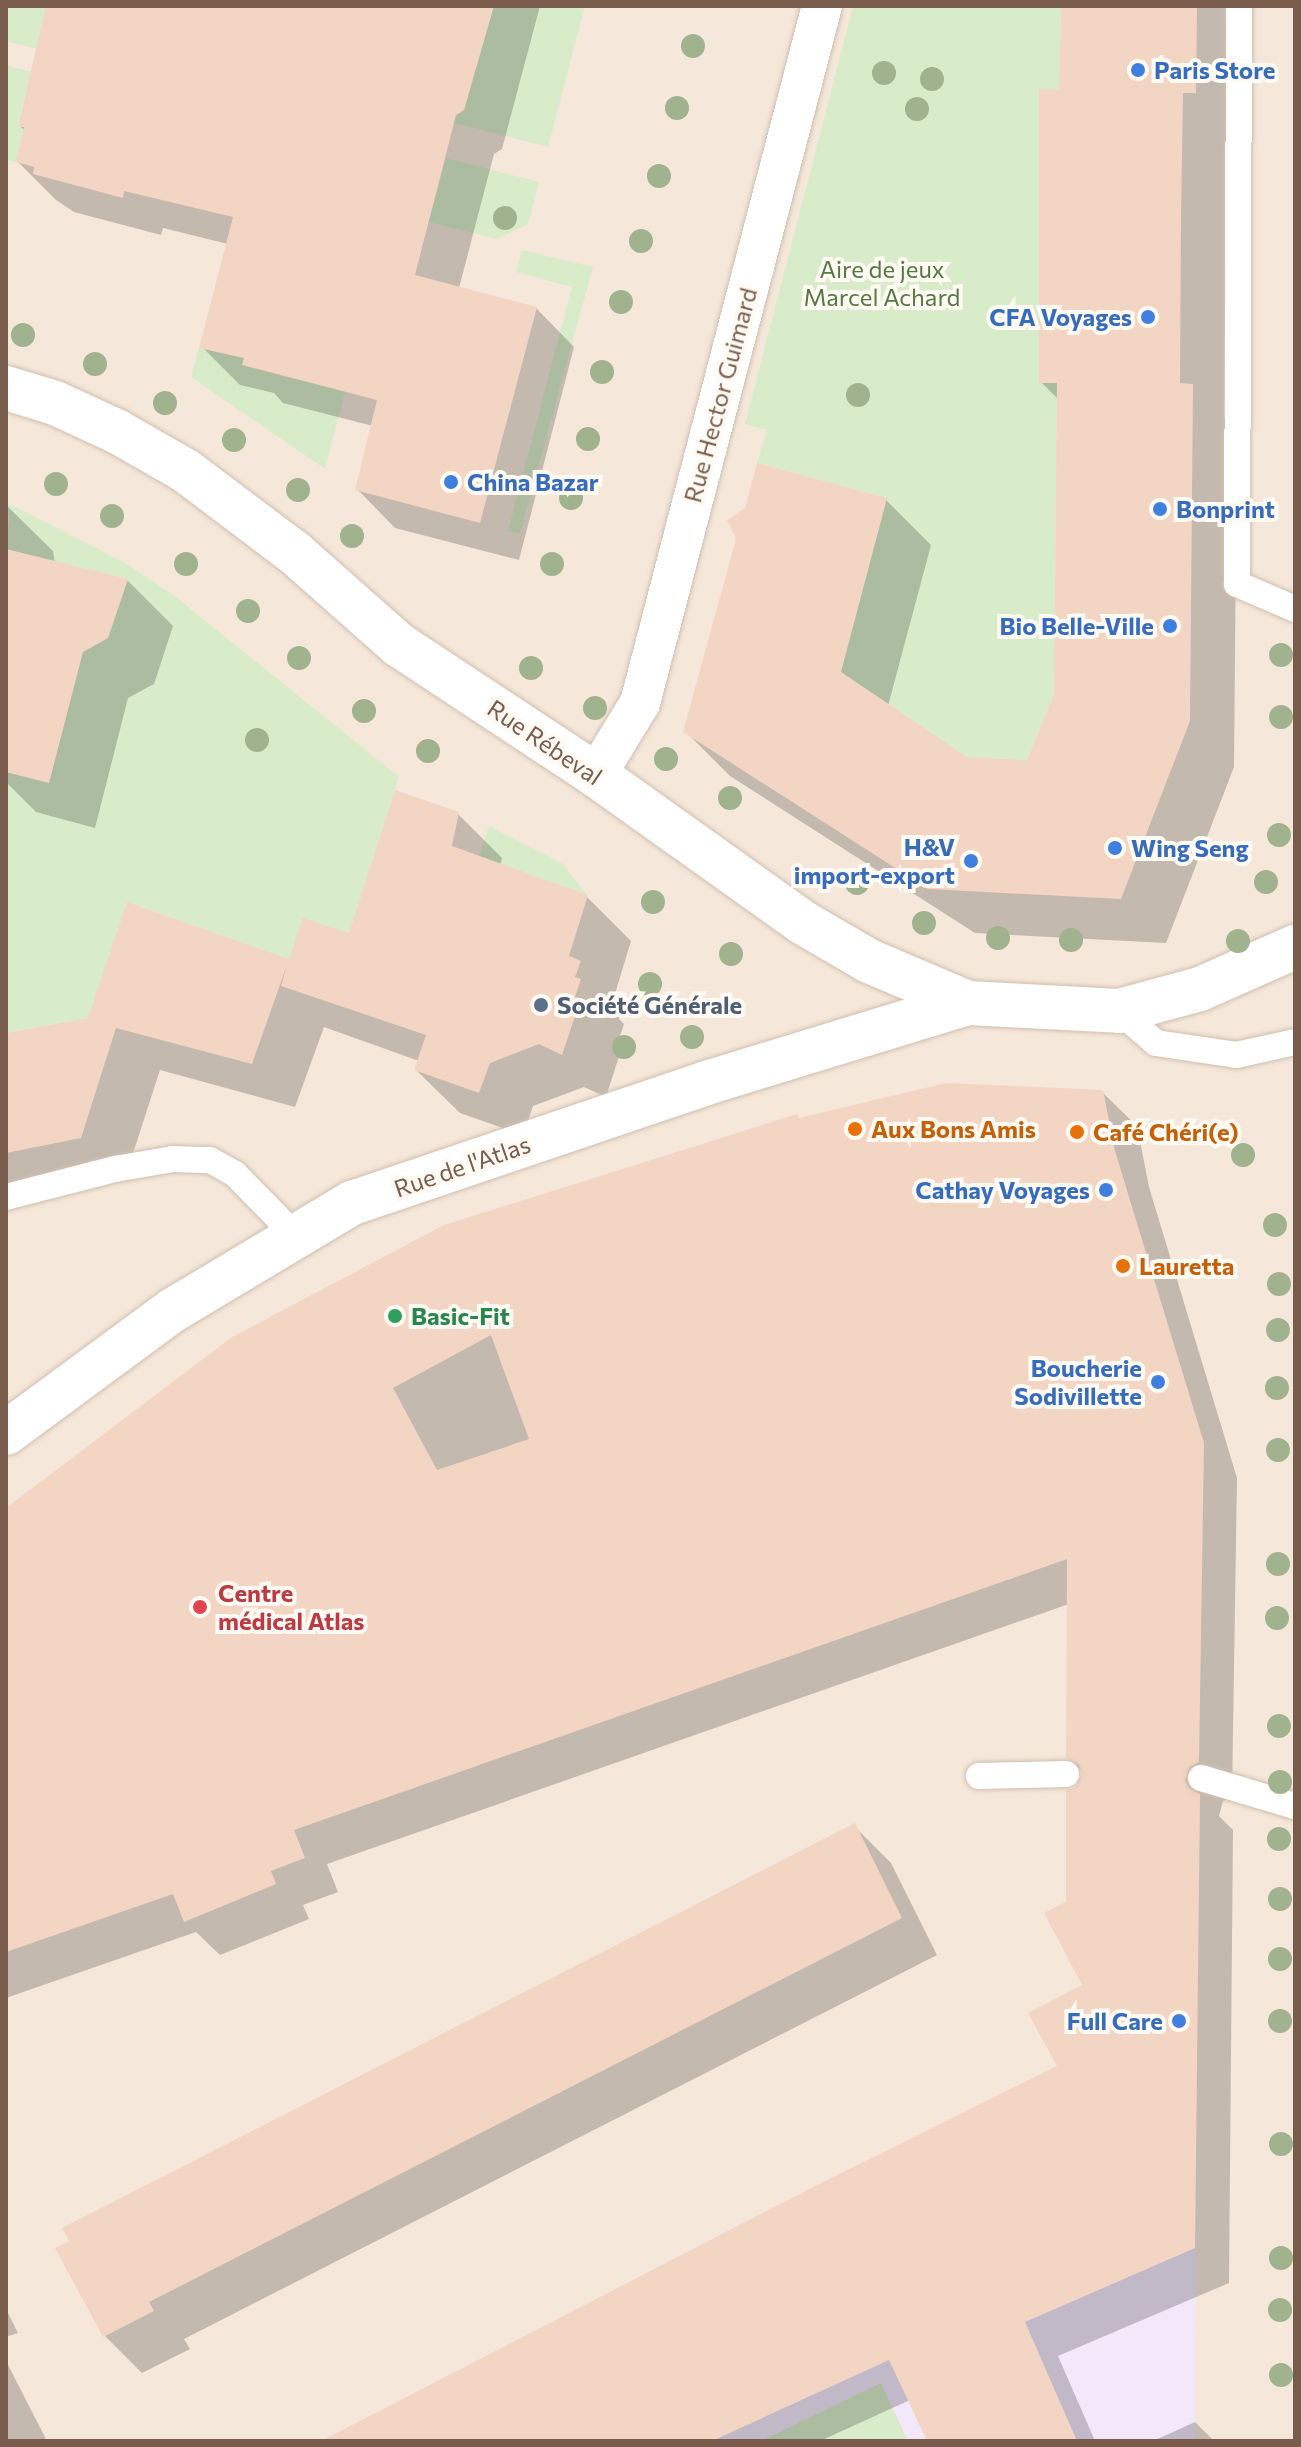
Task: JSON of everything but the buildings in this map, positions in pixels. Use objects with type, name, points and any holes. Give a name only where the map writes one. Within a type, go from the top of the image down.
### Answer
[{"type":"street","name":"Rue Hector Guimard","points":[[596,775],[640,703],[822,6]]},
{"type":"street","name":"Rue Rébeval","points":[[6,388],[55,403],[93,420],[186,471],[295,553],[399,645],[596,775],[802,922],[869,961],[968,1003],[1119,1011],[1200,989],[1295,947]]},
{"type":"street","name":"Rue de l'Atlas","points":[[6,1433],[173,1310],[352,1203],[706,1083],[968,1003]]},
{"type":"lane","points":[[1239,6],[1237,584],[1295,609]]},
{"type":"lane","points":[[1119,1011],[1156,1043],[1236,1055],[1295,1042]]},
{"type":"lane","points":[[6,1197],[115,1169],[173,1159],[210,1160],[235,1174],[296,1236]]},
{"type":"lane","points":[[979,1776],[1066,1774]]},
{"type":"lane","points":[[1201,1778],[1295,1806]]},
{"type":"shaded area","points":[[6,6],[1295,6],[1295,2441],[6,2441]]},
{"type":"shaded area","points":[[1196,2163],[1195,2441],[321,2441],[809,2189],[870,2310]]},
{"type":"green space","points":[[6,6],[46,6],[45,51],[6,41]]},
{"type":"green space","points":[[492,6],[585,6],[548,147],[454,123],[457,115],[465,110],[470,90],[465,83]]},
{"type":"green space","name":"Aire de jeux Marcel Achard","points":[[853,6],[1061,6],[1059,89],[1039,382],[1057,383],[1054,694],[1027,760],[967,757],[841,672],[887,498],[757,463],[767,430],[745,424]]},
{"type":"green space","points":[[6,65],[40,74],[26,90],[18,126],[24,127],[16,162],[6,160]]},
{"type":"green space","points":[[446,158],[539,182],[528,224],[497,239],[429,222]]},
{"type":"green space","points":[[522,250],[593,267],[520,533],[508,531],[572,287],[516,272]]},
{"type":"green space","points":[[199,348],[244,358],[243,365],[293,379],[350,373],[325,469],[191,377]]},
{"type":"green space","points":[[12,505],[125,563],[172,594],[399,777],[349,933],[303,919],[289,959],[127,902],[88,1018],[6,1033],[6,772],[49,783],[86,638],[101,642],[109,636],[128,579],[6,549],[10,516],[7,506]]},
{"type":"green space","points":[[489,826],[563,864],[587,895],[479,856]]},
{"type":"green space","points":[[881,2383],[908,2441],[761,2441]]},
{"type":"place","name":"Paris Store","points":[[1138,70]]},
{"type":"place","name":"CFA Voyages","points":[[1148,317]]},
{"type":"place","name":"China Bazar","points":[[451,482]]},
{"type":"place","name":"Bonprint","points":[[1160,509]]},
{"type":"place","name":"Bio Belle-Ville","points":[[1170,626]]},
{"type":"place","name":"Wing Seng","points":[[1115,848]]},
{"type":"place","name":"H&V import-export","points":[[971,861]]},
{"type":"place","name":"Société Générale","points":[[541,1005]]},
{"type":"place","name":"Aux Bons Amis","points":[[855,1129]]},
{"type":"place","name":"Café Chéri(e)","points":[[1077,1132]]},
{"type":"place","name":"Cathay Voyages","points":[[1106,1190]]},
{"type":"place","name":"Lauretta","points":[[1123,1266]]},
{"type":"place","name":"Basic-Fit","points":[[395,1316]]},
{"type":"place","name":"Boucherie Sodivillette","points":[[1158,1382]]},
{"type":"place","name":"Centre médical Atlas","points":[[200,1607]]},
{"type":"place","name":"Full Care","points":[[1179,2021]]}]
